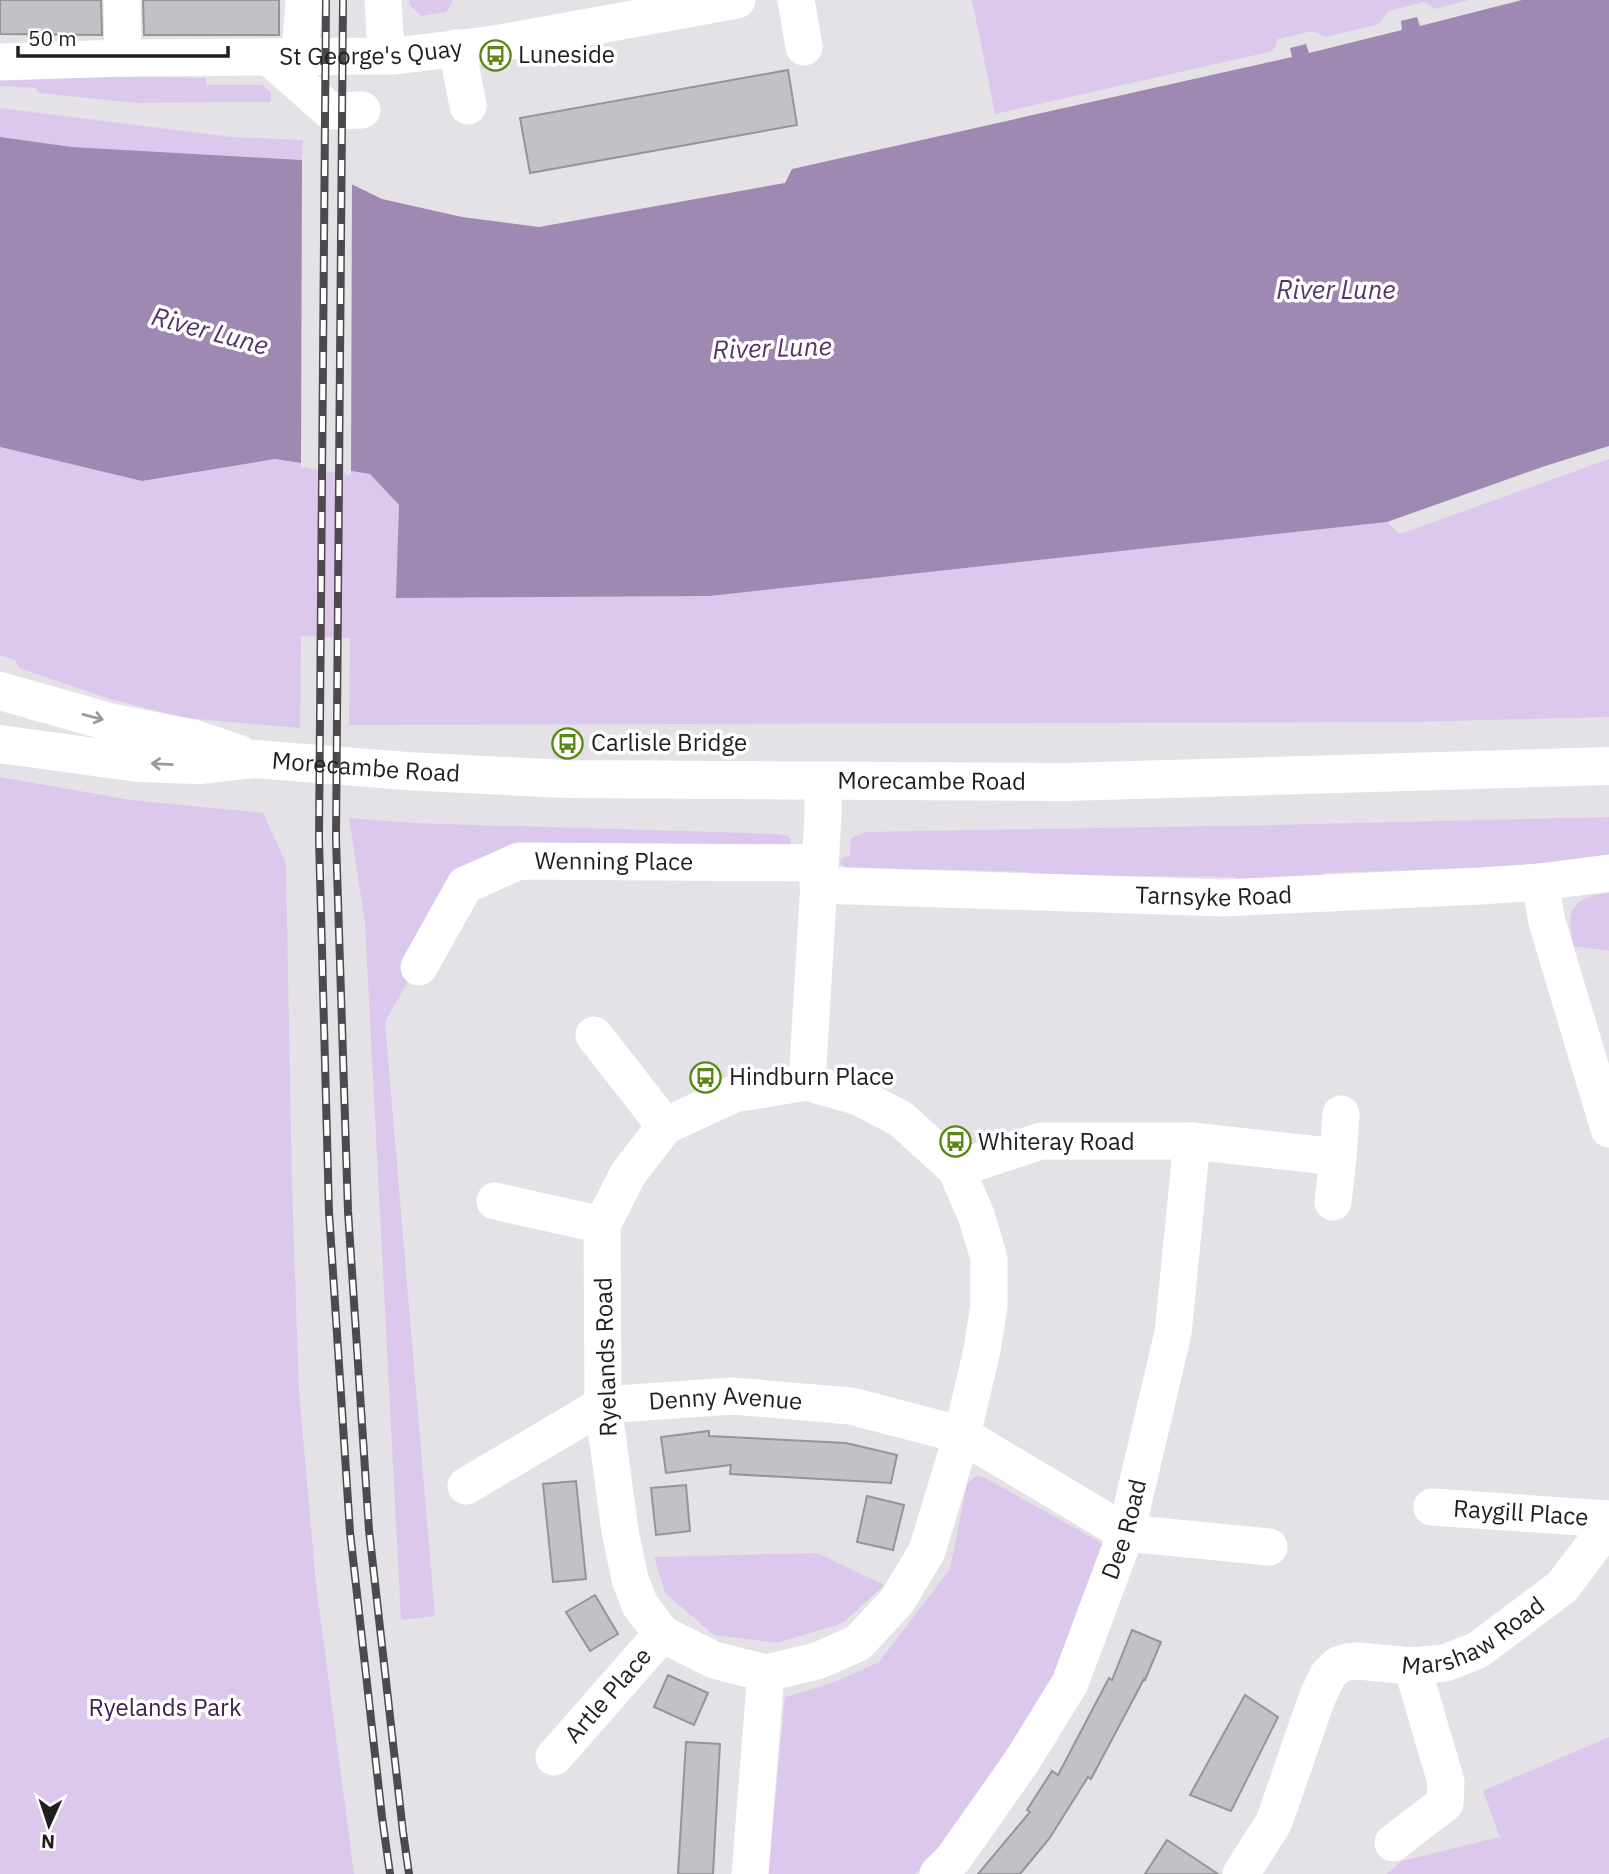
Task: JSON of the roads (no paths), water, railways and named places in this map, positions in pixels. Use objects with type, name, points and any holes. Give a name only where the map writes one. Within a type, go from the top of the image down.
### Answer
[{"type":"main road","name":"Morecambe Road","points":[[0,691],[113,723],[195,740],[254,760]]},
{"type":"main road","name":"Morecambe Road","points":[[0,744],[138,763],[199,765],[254,760],[565,779],[1065,782],[1609,766]]},
{"type":"street","points":[[122,0],[123,58]]},
{"type":"street","points":[[304,0],[284,56],[330,111],[362,110]]},
{"type":"street","name":"St George's Quay","points":[[0,62],[123,58],[394,56],[495,44],[737,0]]},
{"type":"street","points":[[796,0],[804,47]]},
{"type":"street","points":[[457,48],[468,106]]},
{"type":"street","points":[[807,1082],[823,780]]},
{"type":"street","name":"Wenning Place","points":[[419,967],[465,885],[519,861],[819,874]]},
{"type":"street","name":"Tarnsyke Road","points":[[819,874],[1223,898],[1540,882],[1609,873]]},
{"type":"street","points":[[1540,882],[1547,922],[1599,1059],[1609,1129]]},
{"type":"street","points":[[594,1035],[665,1126]]},
{"type":"street","name":"Ryelands Road","points":[[807,1082],[859,1097],[901,1119],[956,1169],[976,1215],[989,1258],[989,1306],[982,1350],[962,1435],[927,1551],[897,1601],[858,1643],[817,1661],[766,1673],[714,1660],[662,1634],[640,1605],[629,1578],[620,1531],[603,1405],[602,1225],[628,1174],[665,1126],[734,1094],[807,1082]]},
{"type":"street","points":[[1333,1202],[1341,1114]]},
{"type":"street","points":[[956,1169],[1041,1141],[1192,1141],[1338,1157]]},
{"type":"street","name":"Dee Road","points":[[938,1874],[953,1859],[1022,1761],[1070,1683],[1126,1533],[1173,1333],[1192,1141]]},
{"type":"street","points":[[495,1201],[602,1225]]},
{"type":"street","name":"Denny Avenue","points":[[466,1486],[603,1405],[732,1396],[851,1406],[962,1435],[1126,1533]]},
{"type":"street","name":"Raygill Place","points":[[1432,1507],[1609,1520]]},
{"type":"street","name":"Marshaw Road","points":[[1241,1874],[1274,1822],[1317,1698],[1328,1675],[1338,1665],[1359,1661],[1412,1665],[1445,1663],[1478,1650],[1562,1587],[1609,1525]]},
{"type":"street","points":[[1126,1533],[1269,1547]]},
{"type":"street","name":"Artle Place","points":[[554,1757],[662,1634]]},
{"type":"street","points":[[1393,1843],[1445,1803],[1446,1782],[1412,1665]]},
{"type":"street","points":[[750,1874],[766,1673]]},
{"type":"water","name":"River Lune","points":[[1522,0],[1609,0],[1609,446],[1387,522],[710,596],[396,598],[399,505],[370,474],[275,459],[142,481],[0,447],[0,137],[72,147],[302,160],[382,199],[462,217],[539,227],[785,183],[792,169],[1292,57],[1290,48],[1306,44],[1309,53],[1402,30],[1401,21],[1417,17],[1420,26]]},
{"type":"railway","points":[[326,0],[319,839],[329,1212],[350,1532],[390,1874]]},
{"type":"railway","points":[[343,0],[336,839],[348,1211],[369,1530],[409,1874]]},
{"type":"place","name":"Luneside","points":[[495,55]]},
{"type":"place","name":"Carlisle Bridge","points":[[568,743]]},
{"type":"place","name":"Hindburn Place","points":[[706,1077]]},
{"type":"place","name":"Whiteray Road","points":[[955,1142]]},
{"type":"park label","name":"Ryelands Park","points":[[165,1708]]}]
